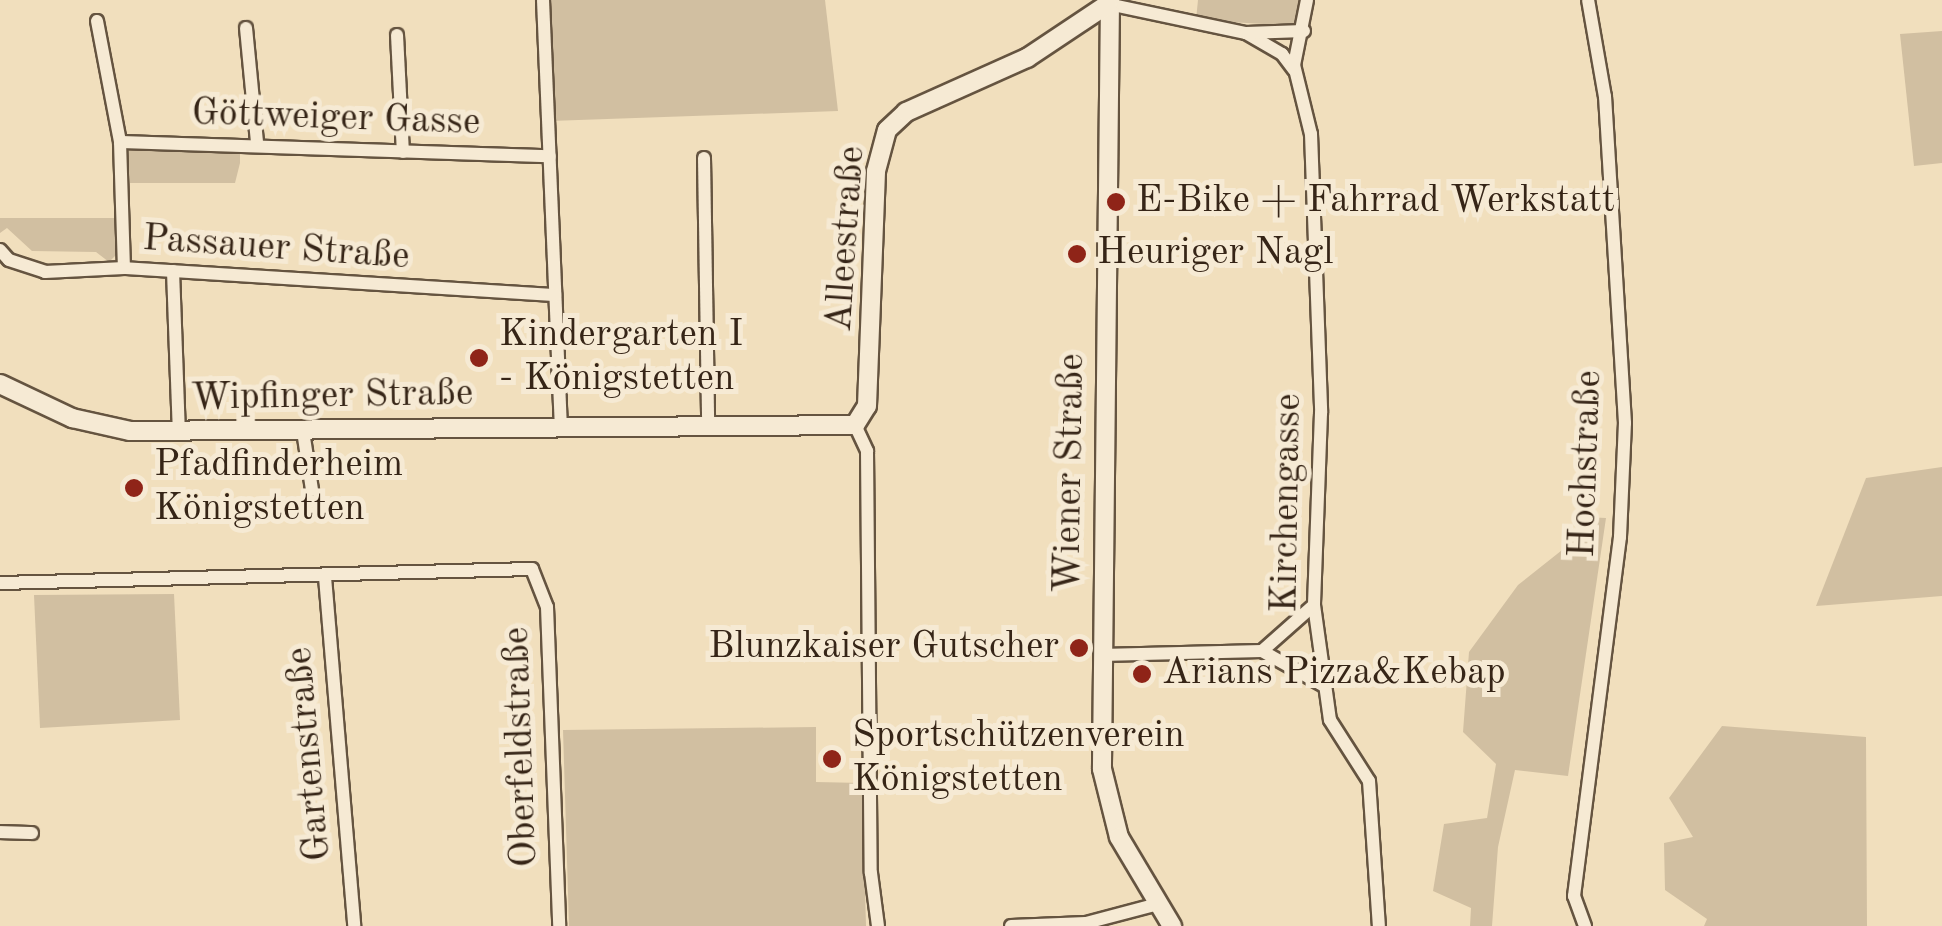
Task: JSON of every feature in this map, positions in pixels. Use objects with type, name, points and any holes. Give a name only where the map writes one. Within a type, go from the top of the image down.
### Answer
[{"type":"street","points":[[543,0],[561,426]]},
{"type":"street","name":"Kirchengasse","points":[[1307,0],[1294,70],[1311,134],[1321,413],[1314,605],[1330,720],[1369,781],[1379,926]]},
{"type":"street","name":"Hochstraße","points":[[1586,926],[1574,896],[1620,537],[1625,423],[1605,96],[1588,0]]},
{"type":"street","points":[[1108,1],[1246,32],[1304,31]]},
{"type":"street","name":"Alleestraße","points":[[855,425],[867,406],[876,171],[887,130],[916,107],[1014,65],[1108,1]]},
{"type":"street","name":"Wiener Straße","points":[[1108,1],[1102,655],[1106,793],[1120,837],[1172,926]]},
{"type":"street","points":[[97,21],[120,142],[124,268]]},
{"type":"street","points":[[246,28],[257,143]]},
{"type":"street","points":[[1246,32],[1294,70]]},
{"type":"street","points":[[397,35],[403,152]]},
{"type":"street","name":"Göttweiger Gasse","points":[[120,142],[257,143],[550,156]]},
{"type":"street","points":[[704,158],[708,425]]},
{"type":"street","name":"Passauer Straße","points":[[0,250],[9,260],[45,272],[124,268],[556,294]]},
{"type":"street","points":[[173,271],[179,432]]},
{"type":"street","name":"Wipfinger Straße","points":[[0,384],[92,424],[179,432],[855,425]]},
{"type":"street","points":[[855,425],[866,451],[871,873],[878,926]]},
{"type":"street","points":[[302,431],[312,490]]},
{"type":"street","name":"Oberfeldstraße","points":[[325,577],[532,570],[547,607],[558,926]]},
{"type":"street","points":[[0,583],[325,577]]},
{"type":"street","name":"Gartenstraße","points":[[325,577],[354,926]]},
{"type":"street","points":[[1262,652],[1314,605]]},
{"type":"street","points":[[1102,655],[1262,652],[1324,686]]},
{"type":"street","points":[[0,832],[32,833]]},
{"type":"street","points":[[1011,926],[1086,923],[1158,904]]},
{"type":"shaded area","points":[[548,0],[825,0],[838,111],[550,121]]},
{"type":"shaded area","points":[[1198,0],[1299,0],[1295,26],[1196,20]]},
{"type":"shaded area","points":[[1942,31],[1942,163],[1914,166],[1900,34]]},
{"type":"shaded area","points":[[127,148],[240,149],[240,163],[235,183],[130,183]]},
{"type":"shaded area","points":[[0,218],[119,218],[120,251],[109,262],[96,252],[32,251],[7,228],[0,233]]},
{"type":"shaded area","points":[[1942,467],[1942,596],[1816,606],[1866,478]]},
{"type":"shaded area","points":[[1585,517],[1606,518],[1568,776],[1515,770],[1498,847],[1492,926],[1470,926],[1471,908],[1433,891],[1444,824],[1487,818],[1496,764],[1463,732],[1469,652],[1518,585],[1576,539]]},
{"type":"shaded area","points":[[174,594],[180,720],[40,728],[34,595]]},
{"type":"shaded area","points":[[1722,726],[1866,737],[1867,926],[1704,926],[1707,919],[1665,890],[1664,843],[1693,837],[1669,798]]},
{"type":"shaded area","points":[[816,727],[816,782],[862,783],[866,926],[569,926],[563,730]]},
{"type":"place","name":"E-Bike + Fahrrad Werkstatt","points":[[1116,202]]},
{"type":"place","name":"Heuriger Nagl","points":[[1077,254]]},
{"type":"place","name":"Kindergarten I - Königstetten","points":[[479,358]]},
{"type":"place","name":"Pfadfinderheim Königstetten","points":[[134,488]]},
{"type":"place","name":"Blunzkaiser Gutscher","points":[[1079,648]]},
{"type":"place","name":"Arians Pizza&Kebap","points":[[1142,674]]},
{"type":"place","name":"Sportschützenverein Königstetten","points":[[832,759]]}]
